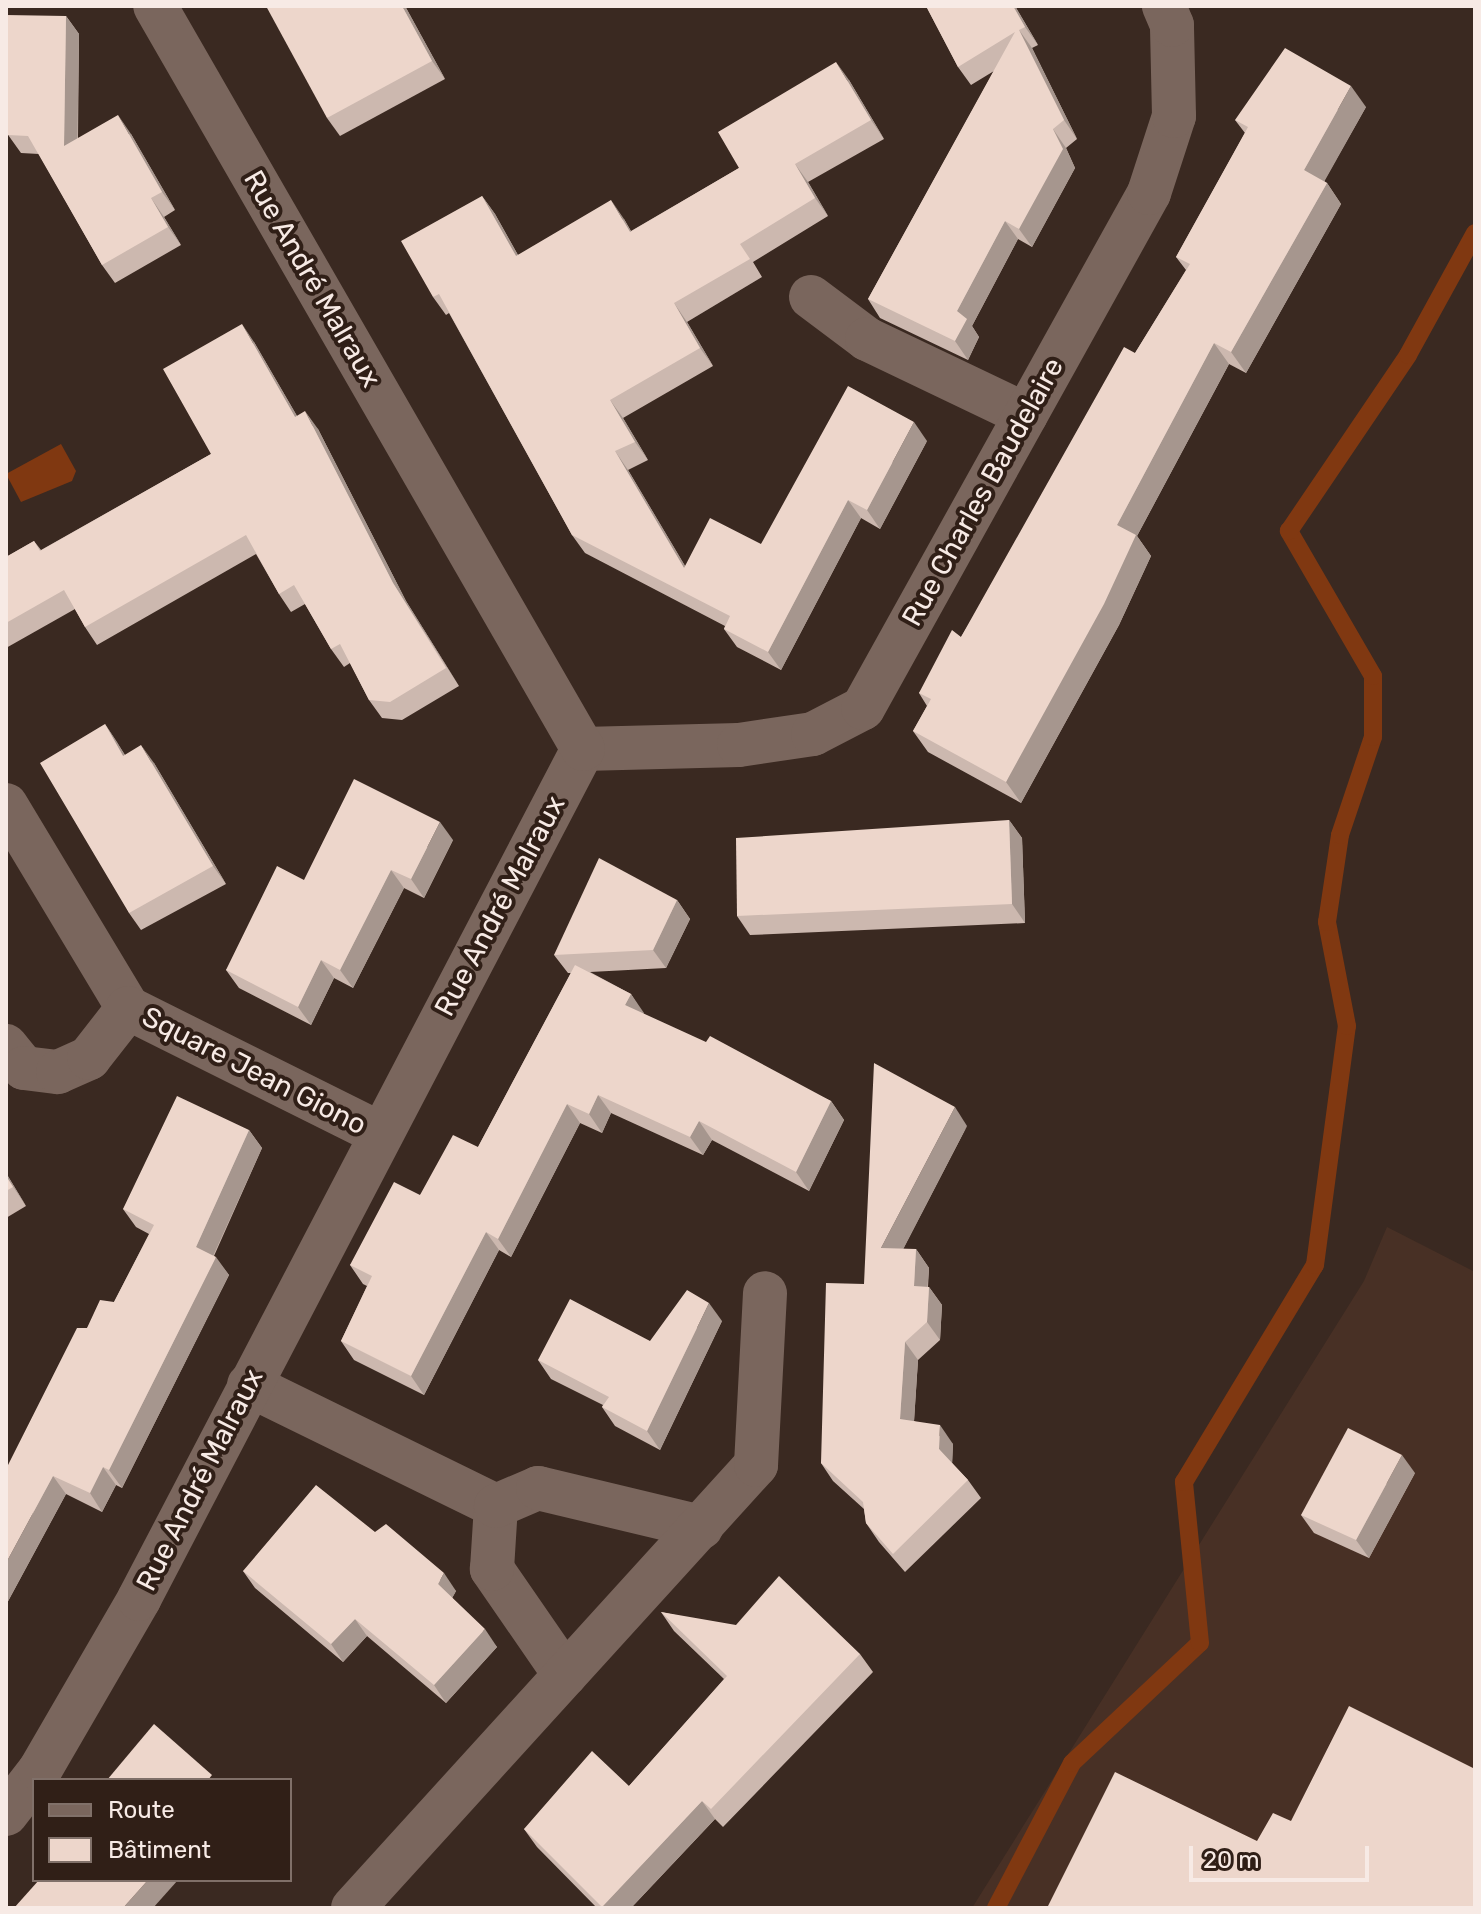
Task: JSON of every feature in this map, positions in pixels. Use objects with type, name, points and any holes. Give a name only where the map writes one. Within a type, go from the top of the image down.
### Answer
[{"type":"street","name":"Rue André Malraux","points":[[34,1778],[139,1599],[583,749],[155,6]]},
{"type":"street","name":"Rue Charles Baudelaire","points":[[583,749],[739,745],[813,734],[863,708],[1149,193],[1174,116],[1172,25],[1164,6]]},
{"type":"street","points":[[811,297],[867,339],[1026,415]]},
{"type":"street","name":"Square Jean Giono","points":[[6,805],[128,1008],[381,1134]]},
{"type":"street","name":"Square Jean Giono","points":[[6,1046],[24,1068],[58,1072],[89,1058],[128,1008]]},
{"type":"street","points":[[353,1908],[756,1465],[765,1293]]},
{"type":"street","points":[[249,1385],[496,1506],[538,1488],[701,1527]]},
{"type":"street","points":[[496,1506],[492,1569],[565,1675]]},
{"type":"street","name":"Rue André Malraux","points":[[6,1814],[32,1780]]},
{"type":"shaded area","points":[[61,444],[76,471],[72,481],[21,502],[6,474]]},
{"type":"shaded area","points":[[1387,1227],[1475,1272],[1475,1908],[972,1908],[1364,1281]]},
{"type":"building","points":[[266,6],[402,6],[432,61],[327,118]]},
{"type":"building","points":[[926,6],[1013,6],[1025,27],[1019,30],[1064,120],[1053,129],[1063,149],[1019,229],[1005,221],[957,311],[967,319],[955,341],[868,299],[1015,32],[958,67]]},
{"type":"building","points":[[6,15],[66,16],[64,146],[118,115],[162,192],[151,198],[168,227],[102,265],[28,136],[8,135],[6,132]]},
{"type":"building","points":[[1285,48],[1351,86],[1304,170],[1327,183],[1231,352],[1214,343],[1117,525],[1136,535],[1104,604],[1006,782],[913,731],[931,699],[919,693],[952,630],[961,637],[1124,347],[1135,353],[1190,264],[1176,257],[1248,127],[1235,120]]},
{"type":"building","points":[[836,62],[871,120],[795,164],[815,198],[740,244],[750,259],[674,303],[700,348],[610,400],[635,442],[615,451],[684,568],[710,518],[761,544],[848,386],[914,422],[867,510],[848,500],[768,652],[724,629],[730,616],[572,535],[439,294],[433,297],[401,241],[482,196],[516,256],[611,200],[630,232],[739,168],[718,132]]},
{"type":"building","points":[[242,324],[295,417],[305,411],[393,583],[446,668],[390,702],[369,700],[340,644],[331,649],[294,585],[279,594],[246,535],[85,627],[64,590],[6,623],[6,557],[34,541],[40,551],[211,454],[163,369]]},
{"type":"building","points":[[105,724],[123,756],[141,745],[213,866],[129,913],[40,763]]},
{"type":"building","points":[[354,779],[440,822],[411,879],[391,870],[340,970],[321,960],[298,1007],[226,970],[277,866],[304,880]]},
{"type":"building","points":[[1009,820],[1012,904],[737,916],[736,838]]},
{"type":"building","points":[[599,858],[677,900],[653,950],[554,955]]},
{"type":"building","points":[[575,965],[631,994],[625,1005],[706,1042],[710,1036],[831,1101],[796,1172],[699,1121],[690,1137],[598,1095],[589,1114],[567,1104],[498,1239],[486,1232],[411,1376],[341,1341],[372,1276],[350,1265],[394,1182],[420,1195],[453,1135],[478,1147]]},
{"type":"building","points":[[874,1063],[955,1107],[881,1248],[916,1249],[914,1286],[929,1287],[927,1322],[905,1342],[900,1419],[940,1425],[939,1449],[968,1480],[893,1554],[866,1523],[863,1502],[821,1463],[826,1283],[864,1284]]},
{"type":"building","points":[[177,1096],[249,1130],[196,1247],[216,1257],[109,1470],[103,1467],[90,1493],[53,1476],[6,1563],[6,1469],[77,1328],[87,1328],[100,1300],[114,1302],[154,1225],[123,1209]]},
{"type":"building","points":[[6,1176],[13,1187],[6,1191]]},
{"type":"building","points":[[687,1290],[709,1303],[647,1431],[602,1407],[609,1397],[538,1360],[570,1299],[650,1341]]},
{"type":"building","points":[[1348,1428],[1402,1455],[1356,1540],[1301,1515]]},
{"type":"building","points":[[316,1485],[375,1532],[386,1524],[444,1573],[438,1584],[485,1629],[434,1685],[355,1619],[331,1644],[243,1571]]},
{"type":"building","points":[[779,1576],[860,1654],[711,1809],[702,1801],[602,1907],[524,1829],[592,1751],[629,1786],[727,1676],[661,1612],[736,1625]]},
{"type":"building","points":[[1349,1706],[1475,1769],[1475,1908],[1047,1908],[1115,1772],[1257,1841],[1273,1813],[1291,1821]]},
{"type":"building","points":[[154,1724],[212,1775],[210,1778],[109,1778]]},
{"type":"building","points":[[37,1882],[146,1882],[123,1908],[14,1908]]},
{"type":"waterway","points":[[996,1908],[1072,1763],[1200,1643],[1184,1482],[1315,1265],[1347,1026],[1327,922],[1340,835],[1373,737],[1373,676],[1289,531],[1408,355],[1475,233]]}]
